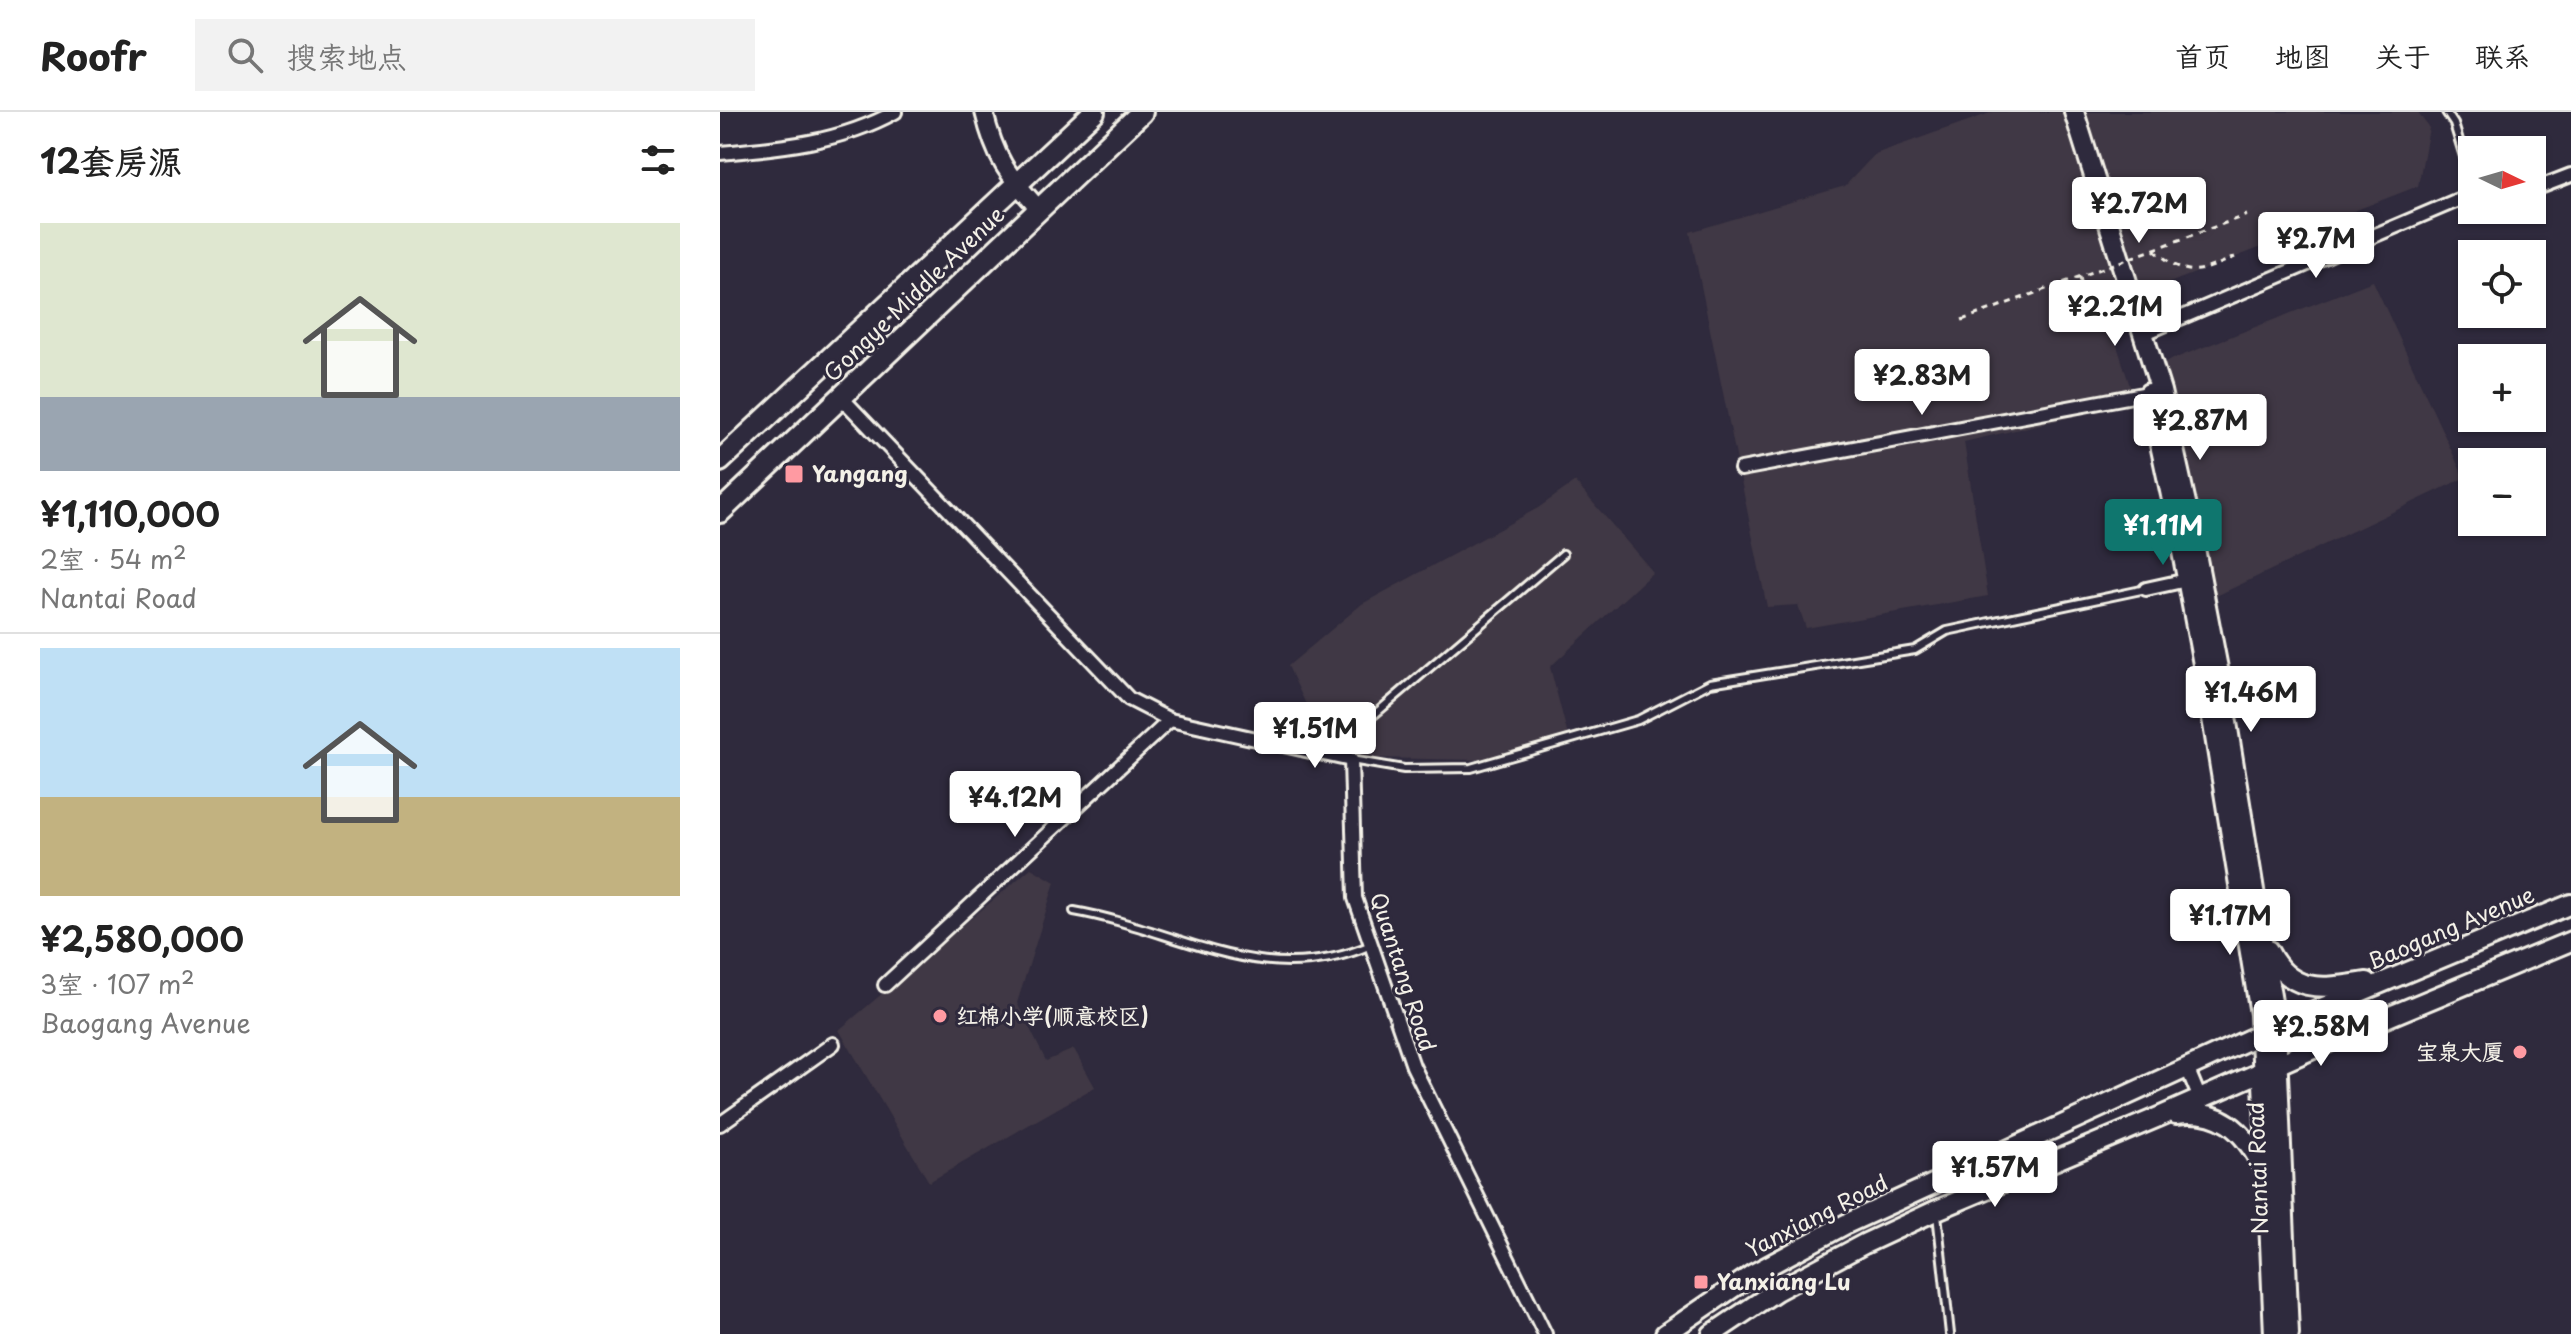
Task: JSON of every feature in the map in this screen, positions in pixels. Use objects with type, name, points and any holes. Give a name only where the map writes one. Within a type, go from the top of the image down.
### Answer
[{"type":"main road","points":[[720,461],[1094,112]]},
{"type":"main road","name":"Gongye Middle Avenue","points":[[720,512],[1142,112]]},
{"type":"main road","name":"Nantai Road","points":[[2061,112],[2180,469],[2215,649],[2263,940],[2289,1334]]},
{"type":"main road","name":"Nantai Road","points":[[2074,112],[2145,333],[2235,858],[2269,1031]]},
{"type":"main road","name":"Baogang Avenue","points":[[2269,1031],[2571,904]]},
{"type":"main road","points":[[2263,940],[2273,959],[2299,984],[2328,987],[2393,979]]},
{"type":"main road","points":[[1712,1334],[1776,1291],[1864,1244],[1937,1210],[2571,941]]},
{"type":"main road","name":"Yanxiang Road","points":[[1665,1334],[1753,1274],[1805,1244],[2269,1031]]},
{"type":"main road","name":"Nantai Road","points":[[2271,1067],[2266,1173],[2274,1334]]},
{"type":"main road","points":[[2161,1116],[2203,1113],[2219,1119],[2245,1137],[2266,1173]]},
{"type":"street","points":[[720,153],[793,147],[871,125],[895,112]]},
{"type":"street","points":[[984,112],[1006,173],[1038,208]]},
{"type":"street","points":[[2546,185],[2571,175]]},
{"type":"street","points":[[2145,333],[2458,200]]},
{"type":"street","points":[[1741,469],[2155,392]]},
{"type":"street","points":[[841,397],[1129,699],[1170,720],[1351,760]]},
{"type":"street","points":[[2146,589],[2187,580]]},
{"type":"street","points":[[885,985],[1170,720]]},
{"type":"street","name":"Quantang Road","points":[[1351,760],[1355,898],[1413,1066],[1545,1334]]},
{"type":"street","points":[[2337,1002],[2332,1024],[2347,1034]]},
{"type":"street","points":[[720,1124],[833,1044]]},
{"type":"street","points":[[2188,1070],[2200,1099]]},
{"type":"lane","points":[[2446,112],[2458,137]]},
{"type":"lane","points":[[1328,754],[1563,554]]},
{"type":"lane","points":[[1351,760],[1404,769],[1471,768],[1638,720],[1710,683],[1915,650],[1947,631],[2146,589]]},
{"type":"lane","points":[[1074,911],[1115,919],[1167,938],[1260,961],[1329,960],[1371,945]]},
{"type":"lane","points":[[1937,1210],[1950,1334]]},
{"type":"path","points":[[1962,320],[2247,215]]},
{"type":"path","points":[[2154,250],[2176,269],[2203,271],[2235,257]]},
{"type":"path","points":[[2080,277],[2092,330]]},
{"type":"shaded area","points":[[1993,112],[2418,112],[2429,128],[2418,186],[2105,308],[2135,402],[1964,442],[1988,596],[1806,628],[1798,605],[1767,607],[1690,232],[1845,186],[1875,154]]},
{"type":"shaded area","points":[[2373,281],[2458,465],[2458,481],[2212,598],[2178,414],[2163,363]]},
{"type":"shaded area","points":[[1575,482],[1653,572],[1550,667],[1568,736],[1485,760],[1371,758],[1328,751],[1288,666],[1362,604],[1538,508]]},
{"type":"shaded area","name":"红棉小学(顺意校区)","points":[[1031,868],[1055,882],[1017,1003],[1046,1061],[1074,1049],[1095,1087],[929,1182],[839,1030]]},
{"type":"place","name":"Yangang","points":[[794,474]]},
{"type":"place","name":"红棉小学(顺意校区)","points":[[940,1016]]},
{"type":"place","name":"宝泉大厦","points":[[2520,1052]]},
{"type":"place","name":"Yanxiang Lu","points":[[1701,1282]]}]
